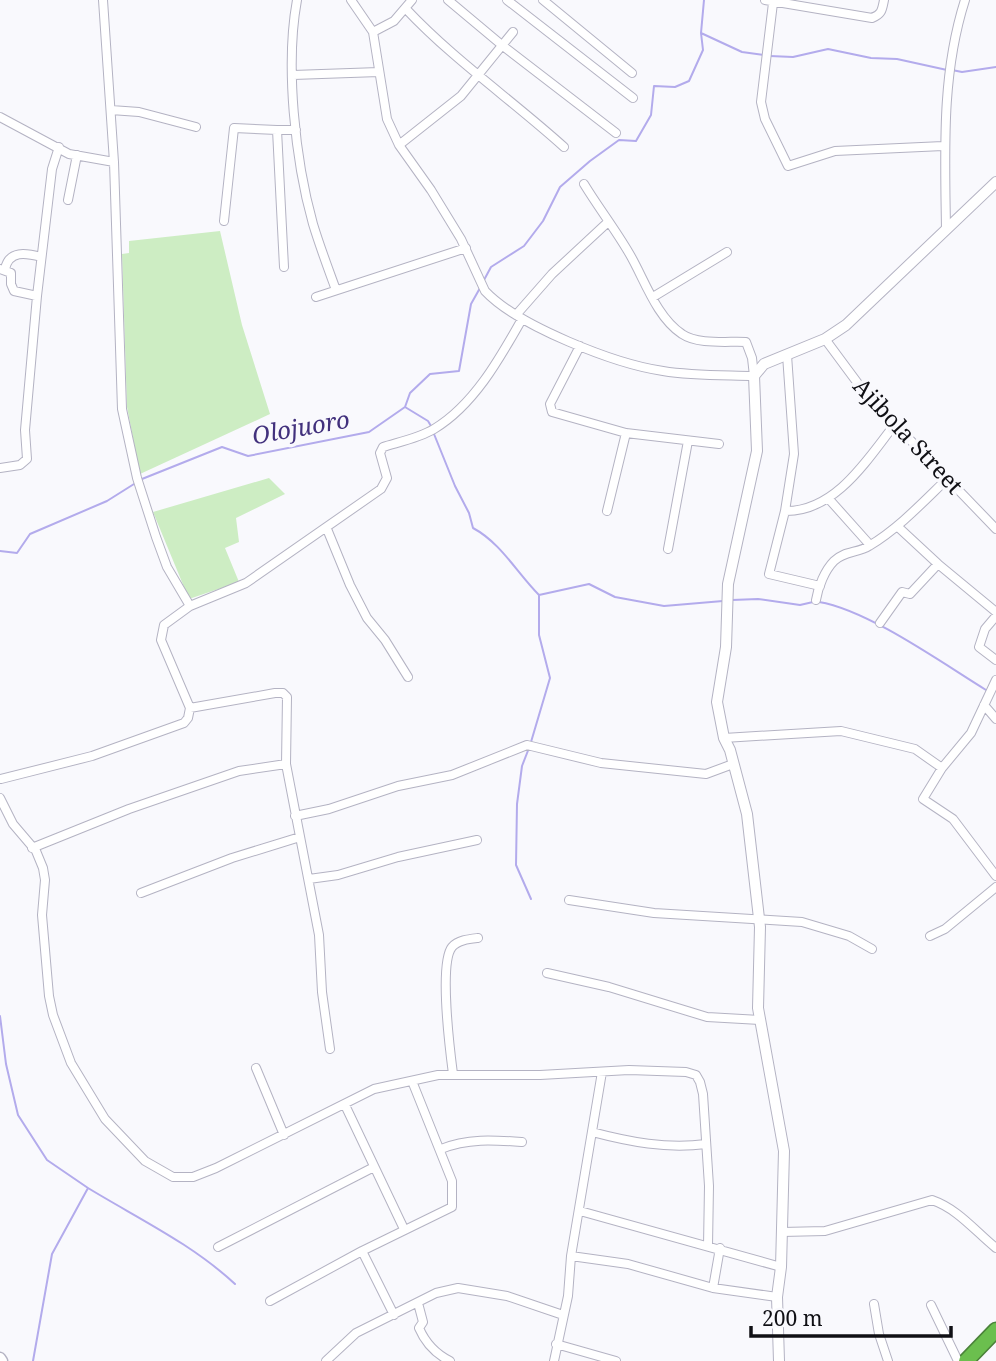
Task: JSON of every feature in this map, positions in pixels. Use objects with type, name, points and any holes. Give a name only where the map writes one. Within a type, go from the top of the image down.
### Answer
[{"type":"highway","points":[[967,1361],[996,1330]]},
{"type":"street","points":[[103,0],[114,162],[119,384],[125,429],[137,478],[167,567],[190,607]]},
{"type":"street","points":[[297,0],[293,22],[296,130],[313,222],[336,290]]},
{"type":"street","points":[[351,0],[373,32],[387,119],[399,145],[431,190],[466,248],[485,291],[519,317],[580,346],[663,371],[754,376]]},
{"type":"street","points":[[373,32],[388,25],[412,0]]},
{"type":"street","points":[[448,0],[616,133]]},
{"type":"street","points":[[507,0],[633,97]]},
{"type":"street","points":[[543,0],[632,73]]},
{"type":"street","points":[[884,0],[883,10],[872,18],[769,1],[761,102],[765,120],[788,166],[835,151],[943,146]]},
{"type":"street","points":[[946,230],[943,146],[948,78],[965,0]]},
{"type":"street","points":[[406,9],[479,77],[510,99],[564,147]]},
{"type":"street","points":[[399,145],[452,105],[479,77],[513,32]]},
{"type":"street","points":[[293,75],[379,72]]},
{"type":"street","points":[[111,110],[139,112],[196,127]]},
{"type":"street","points":[[0,117],[77,155],[114,162]]},
{"type":"street","points":[[224,220],[234,128],[296,130]]},
{"type":"street","points":[[277,131],[284,267]]},
{"type":"street","points":[[0,468],[20,465],[27,459],[25,430],[41,257],[52,169],[59,147]]},
{"type":"street","points":[[68,200],[77,155]]},
{"type":"street","points":[[754,376],[764,364],[825,340],[854,318],[996,182]]},
{"type":"street","points":[[584,184],[628,251],[663,314],[682,335],[692,339],[746,342],[752,358],[757,451],[727,600],[726,647],[717,702],[724,738],[730,750],[747,814],[752,877],[759,919],[760,1020],[784,1151],[781,1267],[777,1297],[779,1361]]},
{"type":"street","points":[[0,778],[92,756],[180,724],[188,718],[190,708],[161,640],[164,625],[190,607],[246,583],[327,529],[386,483],[380,453],[383,447],[431,430],[452,416],[468,400],[501,354],[519,317],[552,274],[608,222]]},
{"type":"street","points":[[316,297],[466,248]]},
{"type":"street","points":[[37,296],[13,291],[10,284],[11,273],[3,269],[12,255],[24,253],[41,257]]},
{"type":"street","points":[[653,297],[727,253]]},
{"type":"street","name":"Ajibola Street","points":[[825,340],[858,384],[996,528]]},
{"type":"street","points":[[580,346],[549,408],[557,415],[626,433],[719,444]]},
{"type":"street","points":[[787,355],[794,446],[785,511],[769,574],[820,586]]},
{"type":"street","points":[[785,511],[807,509],[828,498],[856,473],[895,424]]},
{"type":"street","points":[[607,510],[626,433]]},
{"type":"street","points":[[668,550],[688,441]]},
{"type":"street","points":[[816,600],[829,567],[840,556],[870,545],[897,526],[948,478]]},
{"type":"street","points":[[828,498],[870,545]]},
{"type":"street","points":[[897,526],[996,614],[985,629],[979,647],[996,660]]},
{"type":"street","points":[[327,529],[367,618],[385,640],[408,677]]},
{"type":"street","points":[[880,623],[902,592],[910,594],[938,564]]},
{"type":"street","points":[[993,688],[962,745],[942,768],[923,799],[953,819],[996,876]]},
{"type":"street","points":[[190,708],[284,693],[287,697],[286,764],[318,935],[330,1049]]},
{"type":"street","points":[[984,705],[996,719]]},
{"type":"street","points":[[724,738],[841,731],[915,749],[942,768]]},
{"type":"street","points":[[295,816],[329,809],[398,786],[452,775],[530,746],[601,763],[706,774],[733,764]]},
{"type":"street","points":[[32,848],[130,809],[239,771],[286,764]]},
{"type":"street","points":[[0,798],[13,824],[39,857],[45,880],[42,915],[53,1015],[71,1063],[105,1119],[145,1161],[173,1177],[192,1177],[216,1168],[374,1089],[453,1074],[527,1075],[629,1070],[686,1072],[696,1075],[703,1094],[709,1186],[708,1245]]},
{"type":"street","points":[[141,893],[232,858],[300,837]]},
{"type":"street","points":[[309,879],[338,875],[398,857],[477,840]]},
{"type":"street","points":[[930,936],[946,929],[996,887]]},
{"type":"street","points":[[569,900],[654,913],[802,922],[849,936],[872,949]]},
{"type":"street","points":[[453,1074],[447,1025],[450,951],[454,944],[466,939],[478,939]]},
{"type":"street","points":[[547,973],[609,987],[707,1017],[760,1020]]},
{"type":"street","points":[[256,1068],[284,1135]]},
{"type":"street","points":[[554,1361],[568,1296],[571,1256],[602,1072]]},
{"type":"street","points":[[270,1301],[404,1229],[452,1207],[452,1181],[412,1082]]},
{"type":"street","points":[[345,1105],[404,1229]]},
{"type":"street","points":[[592,1132],[645,1144],[681,1147],[706,1143]]},
{"type":"street","points":[[441,1149],[484,1139],[522,1142]]},
{"type":"street","points":[[218,1247],[374,1167]]},
{"type":"street","points":[[782,1232],[825,1231],[932,1200],[941,1203],[971,1224],[996,1248]]},
{"type":"street","points":[[580,1211],[781,1267]]},
{"type":"street","points":[[713,1288],[720,1248]]},
{"type":"street","points":[[362,1251],[394,1315]]},
{"type":"street","points":[[571,1256],[628,1264],[713,1288],[777,1297]]},
{"type":"street","points":[[326,1361],[355,1333],[436,1293],[458,1288],[507,1296],[563,1315]]},
{"type":"street","points":[[418,1303],[423,1322],[419,1328],[423,1338],[441,1357],[450,1361]]},
{"type":"street","points":[[874,1304],[879,1334],[888,1361]]},
{"type":"street","points":[[931,1305],[958,1361]]},
{"type":"street","points":[[556,1345],[588,1358],[616,1361]]},
{"type":"green space","points":[[220,231],[242,325],[270,414],[140,474],[127,407],[122,254],[129,253],[129,241]]},
{"type":"green space","points":[[269,478],[285,494],[236,518],[239,542],[225,548],[239,582],[189,599],[153,512]]},
{"type":"waterway","name":"Olojuoro","points":[[484,280],[491,267],[524,246],[543,221],[560,187],[619,140],[636,141],[651,115],[654,86],[675,87],[689,81],[703,50],[701,33],[704,0]]},
{"type":"waterway","points":[[701,33],[742,52],[764,55]]},
{"type":"waterway","points":[[770,56],[793,57],[828,49],[871,58],[897,59],[947,70]]},
{"type":"waterway","points":[[952,70],[962,72],[996,67]]},
{"type":"waterway","name":"Olojuoro","points":[[142,479],[222,447],[248,456],[369,432],[405,407],[410,393],[430,374],[459,371],[471,304],[480,288]]},
{"type":"waterway","points":[[405,407],[428,421],[431,426]]},
{"type":"waterway","points":[[434,434],[473,528],[500,550],[539,595],[589,584],[615,597],[664,606],[723,601]]},
{"type":"waterway","name":"Olojuoro","points":[[0,551],[17,553],[30,534],[107,501],[134,484]]},
{"type":"waterway","points":[[531,742],[550,678],[539,635],[539,595]]},
{"type":"waterway","points":[[732,600],[758,599],[800,605],[813,602]]},
{"type":"waterway","points":[[819,602],[860,615],[882,626],[986,690]]},
{"type":"waterway","points":[[529,748],[522,766],[517,804],[516,865],[531,899]]},
{"type":"waterway","points":[[0,1016],[6,1064],[18,1115],[47,1160],[88,1188],[52,1254],[33,1361]]},
{"type":"waterway","points":[[88,1188],[183,1244],[235,1284]]}]
